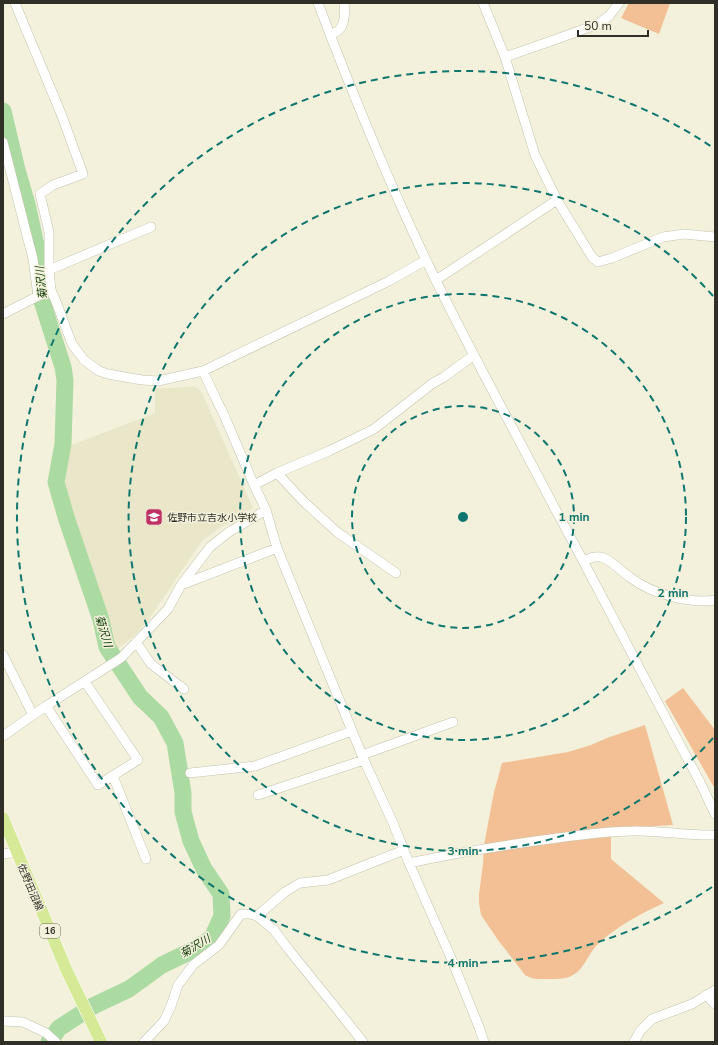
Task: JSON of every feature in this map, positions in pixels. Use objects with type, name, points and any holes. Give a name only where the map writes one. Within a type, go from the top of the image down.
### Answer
[{"type":"main road","name":"佐野田沼線","points":[[3,818],[66,969],[101,1042]]},
{"type":"street","points":[[15,3],[62,116],[82,174],[53,185],[40,194],[49,232],[49,270],[51,290],[72,344],[84,360],[99,371],[142,380],[158,381],[203,371],[390,281],[426,260]]},
{"type":"street","points":[[318,3],[345,74],[426,260],[474,355],[699,780],[715,814]]},
{"type":"street","points":[[330,35],[339,30],[343,25],[344,3]]},
{"type":"street","points":[[483,3],[505,57],[535,155],[557,200],[592,257],[598,262],[612,258],[663,237],[684,234],[715,237]]},
{"type":"street","points":[[505,57],[598,24],[608,16],[619,3]]},
{"type":"street","points":[[3,142],[32,253],[38,296]]},
{"type":"street","points":[[436,280],[557,200]]},
{"type":"street","points":[[49,270],[151,227]]},
{"type":"street","points":[[3,314],[51,290]]},
{"type":"street","points":[[254,485],[277,473],[330,451],[374,430],[433,383],[444,377],[474,355]]},
{"type":"street","points":[[203,371],[266,510],[277,548],[363,757],[451,958],[484,1042]]},
{"type":"street","points":[[277,473],[303,501],[338,532],[396,573]]},
{"type":"street","points":[[3,736],[46,706],[121,658],[168,608],[181,585],[210,546],[229,532],[266,510]]},
{"type":"street","points":[[181,585],[277,548]]},
{"type":"street","points":[[583,561],[594,557],[604,558],[632,579],[646,587],[664,594],[695,601],[715,600]]},
{"type":"street","points":[[136,642],[151,664],[184,689]]},
{"type":"street","points":[[3,655],[33,715]]},
{"type":"street","points":[[46,706],[98,785],[138,760],[85,682]]},
{"type":"street","points":[[258,795],[363,757],[453,722]]},
{"type":"street","points":[[190,773],[255,766],[352,731]]},
{"type":"street","points":[[112,776],[146,859]]},
{"type":"street","points":[[409,863],[445,855],[572,836],[631,831],[654,831],[701,836],[715,835]]},
{"type":"street","points":[[257,916],[285,892],[300,883],[328,880],[404,850]]},
{"type":"street","points":[[3,854],[17,852]]},
{"type":"street","points":[[144,1042],[164,1021],[178,986],[193,965],[219,945],[241,914],[257,916],[274,930],[363,1042]]},
{"type":"street","points":[[634,1042],[640,1031],[652,1019],[692,1004],[715,990]]},
{"type":"street","points":[[706,995],[715,1004]]},
{"type":"street","points":[[3,1021],[23,1022],[46,1033],[56,1042]]},
{"type":"shaded area","points":[[629,3],[670,3],[659,34],[621,18]]},
{"type":"shaded area","name":"佐野市立吉水小学校","points":[[194,386],[201,391],[253,508],[221,527],[203,540],[148,620],[134,636],[115,651],[68,507],[65,480],[69,446],[155,413],[155,388]]},
{"type":"shaded area","points":[[683,688],[715,730],[715,789],[665,701]]},
{"type":"shaded area","points":[[645,725],[673,825],[621,828],[611,835],[611,859],[664,903],[621,926],[607,936],[595,948],[580,970],[572,976],[556,979],[537,979],[528,977],[498,940],[481,915],[479,903],[484,845],[494,792],[502,763],[568,752]]},
{"type":"waterway","name":"菊沢川","points":[[3,111],[36,245],[41,277],[41,298],[63,367],[65,380],[63,444],[56,482],[66,517],[101,620],[107,647],[140,697],[161,717],[175,743],[183,793],[183,812],[191,841],[204,869],[221,894],[222,916],[212,938],[193,950],[162,965],[129,989],[93,1006],[59,1028],[49,1042]]},
{"type":"place","name":"佐野市立吉水小学校","points":[[154,517]]}]
